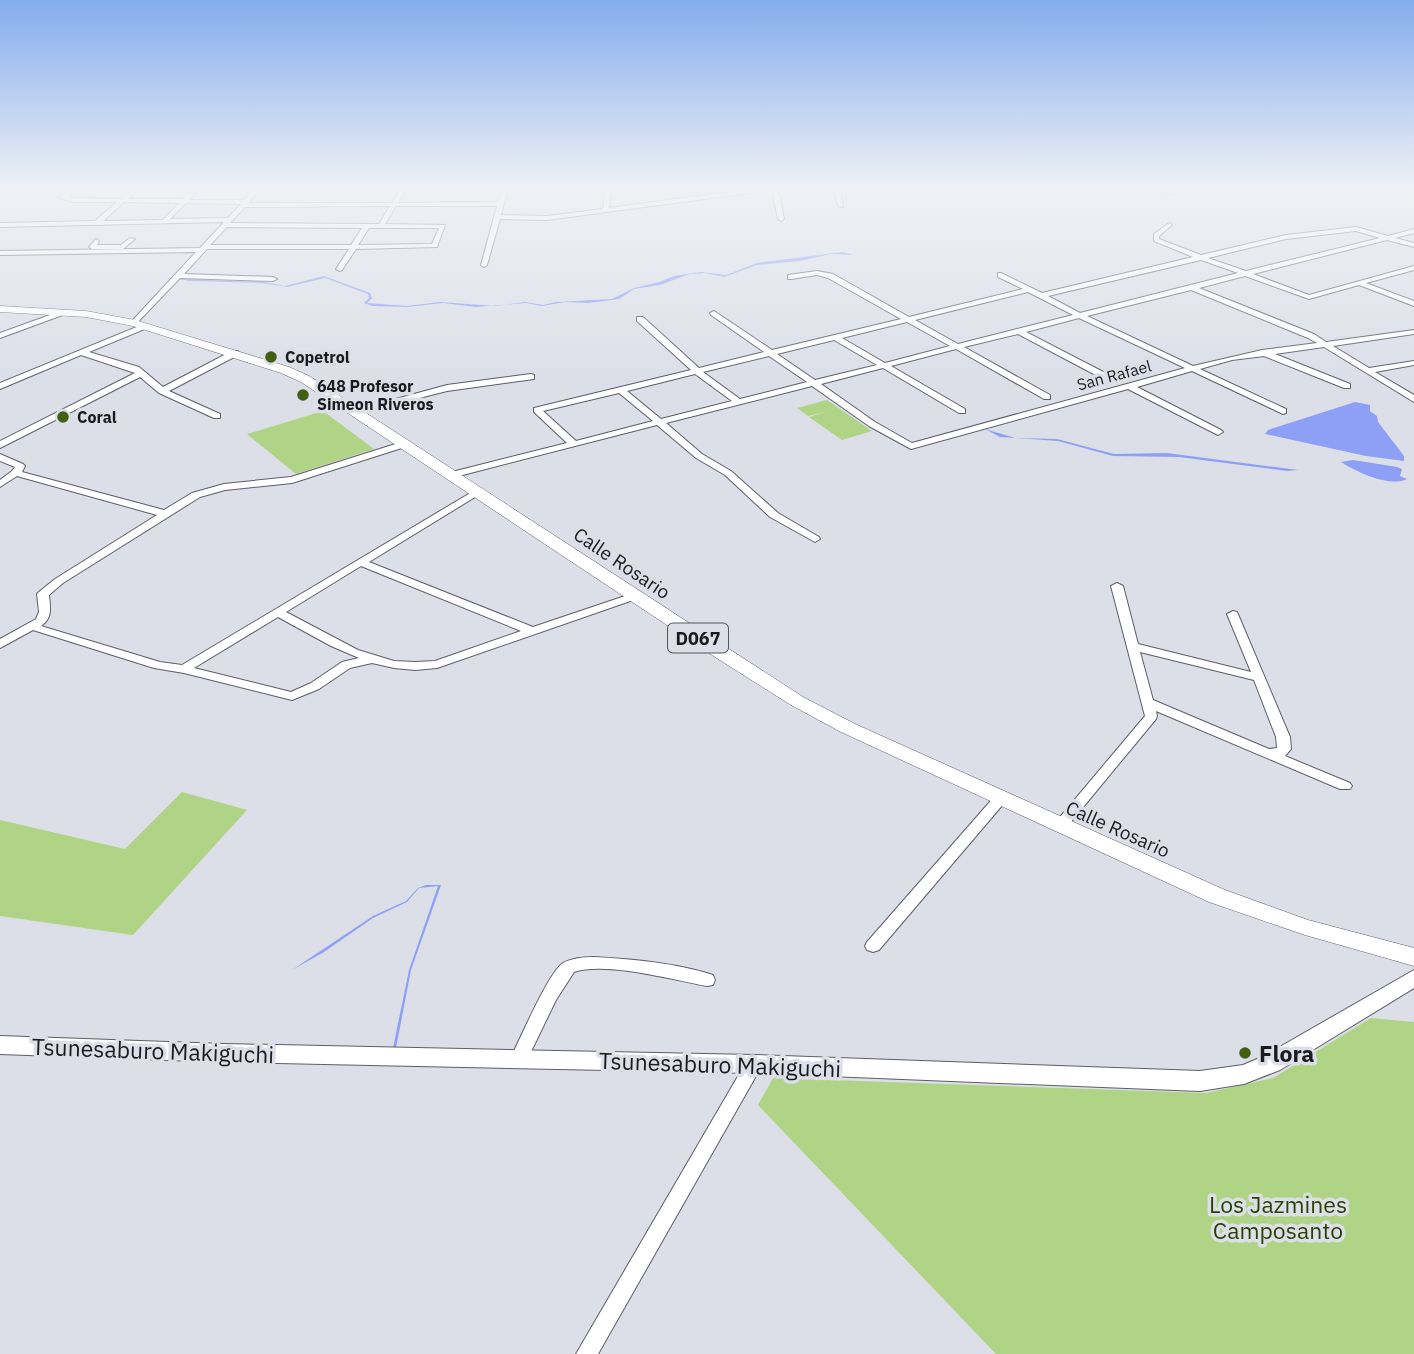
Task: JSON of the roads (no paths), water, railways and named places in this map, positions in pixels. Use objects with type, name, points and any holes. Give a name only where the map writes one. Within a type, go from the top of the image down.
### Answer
[{"type":"main road","name":"Calle Rosario","points":[[0,309],[64,313],[140,324],[236,353],[305,379],[797,701],[877,742],[1185,883],[1250,908],[1351,941],[1414,957]]},
{"type":"street","points":[[0,253],[63,251]]},
{"type":"street","points":[[0,386],[140,324],[199,251]]},
{"type":"street","points":[[340,269],[351,251]]},
{"type":"street","points":[[484,265],[487,251]]},
{"type":"street","points":[[1184,251],[1309,297],[1414,268]]},
{"type":"street","points":[[1040,296],[1223,251]]},
{"type":"street","points":[[451,475],[572,442],[1082,317],[1335,251]]},
{"type":"street","points":[[791,277],[817,273],[830,276],[1047,397]]},
{"type":"street","points":[[1000,275],[1082,317],[1283,411]]},
{"type":"street","points":[[180,276],[273,279]]},
{"type":"street","points":[[1359,283],[1414,304]]},
{"type":"street","points":[[1194,288],[1326,345],[1414,398]]},
{"type":"street","points":[[572,442],[537,410],[1028,290]]},
{"type":"street","points":[[0,336],[64,313]]},
{"type":"street","points":[[714,313],[872,424],[911,446]]},
{"type":"street","points":[[640,319],[698,372],[738,402]]},
{"type":"street","points":[[1021,332],[1110,379]]},
{"type":"street","name":"San Rafael","points":[[911,446],[1190,368],[1262,352],[1414,332]]},
{"type":"street","points":[[837,338],[962,411]]},
{"type":"street","points":[[80,352],[136,369],[162,391],[217,416]]},
{"type":"street","points":[[1262,352],[1347,386]]},
{"type":"street","points":[[162,391],[236,353]]},
{"type":"street","points":[[1369,370],[1414,363]]},
{"type":"street","points":[[0,445],[141,373]]},
{"type":"street","points":[[356,411],[447,388],[531,377]]},
{"type":"street","points":[[1129,386],[1218,432]]},
{"type":"street","points":[[621,390],[699,456],[728,473],[775,515],[815,539]]},
{"type":"street","points":[[0,644],[34,627],[44,617],[42,599],[51,587],[166,513],[206,491],[292,480],[405,444]]},
{"type":"street","points":[[0,457],[18,464],[20,468],[0,484]]},
{"type":"street","points":[[16,473],[166,513]]},
{"type":"street","points":[[184,669],[477,492]]},
{"type":"street","points":[[360,562],[534,632]]},
{"type":"street","points":[[1060,826],[1151,716],[1117,586]]},
{"type":"street","points":[[278,612],[369,660],[400,667],[427,666],[635,596]]},
{"type":"street","points":[[1233,614],[1284,744],[1280,752],[1266,752]]},
{"type":"street","points":[[34,627],[158,665],[292,696],[316,686],[346,665],[369,660]]},
{"type":"street","points":[[1134,647],[1259,678]]},
{"type":"street","points":[[1149,703],[1345,786]]},
{"type":"street","points":[[873,946],[1000,799]]},
{"type":"street","points":[[519,1059],[562,975],[576,964],[612,963],[707,980]]},
{"type":"street","name":"Tsunesaburo Makiguchi","points":[[0,1045],[224,1053],[754,1064],[1200,1081],[1244,1074],[1272,1063],[1414,978]]},
{"type":"street","points":[[586,1354],[754,1064]]},
{"type":"water","points":[[842,252],[854,255],[831,254],[800,261],[757,265],[724,277],[706,273],[690,274],[660,285],[634,289],[619,299],[542,306],[526,303],[505,305],[525,302],[543,305],[612,299],[634,288],[674,276],[701,272],[726,275],[757,263]]},
{"type":"water","points":[[324,276],[370,293],[372,298],[367,303],[407,306],[440,302],[492,306],[443,303],[407,307],[372,306],[364,303],[369,298],[368,294],[325,278],[287,287],[180,279],[263,282],[285,286]]},
{"type":"water","points":[[1355,402],[1370,405],[1370,411],[1377,416],[1378,422],[1404,456],[1404,461],[1366,456],[1265,434],[1268,430]]},
{"type":"water","points":[[985,429],[1015,438],[1057,439],[1114,454],[1167,453],[1298,470],[1179,457],[1113,456],[1058,441],[1000,437]]},
{"type":"water","points":[[1353,460],[1397,467],[1402,469],[1400,476],[1407,479],[1382,480],[1363,474],[1341,462]]},
{"type":"water","points":[[441,885],[411,970],[396,1048],[393,1048],[409,970],[438,886],[419,888],[407,902],[373,918],[324,952],[292,970],[373,916],[406,901],[418,888]]},
{"type":"place","name":"Copetrol","points":[[271,357]]},
{"type":"place","name":"648 Profesor Simeon Riveros","points":[[303,395]]},
{"type":"place","name":"Coral","points":[[63,417]]},
{"type":"place","name":"Flora","points":[[1245,1053]]},
{"type":"park label","name":"Los Jazmines Camposanto","points":[[1278,1217]]}]
